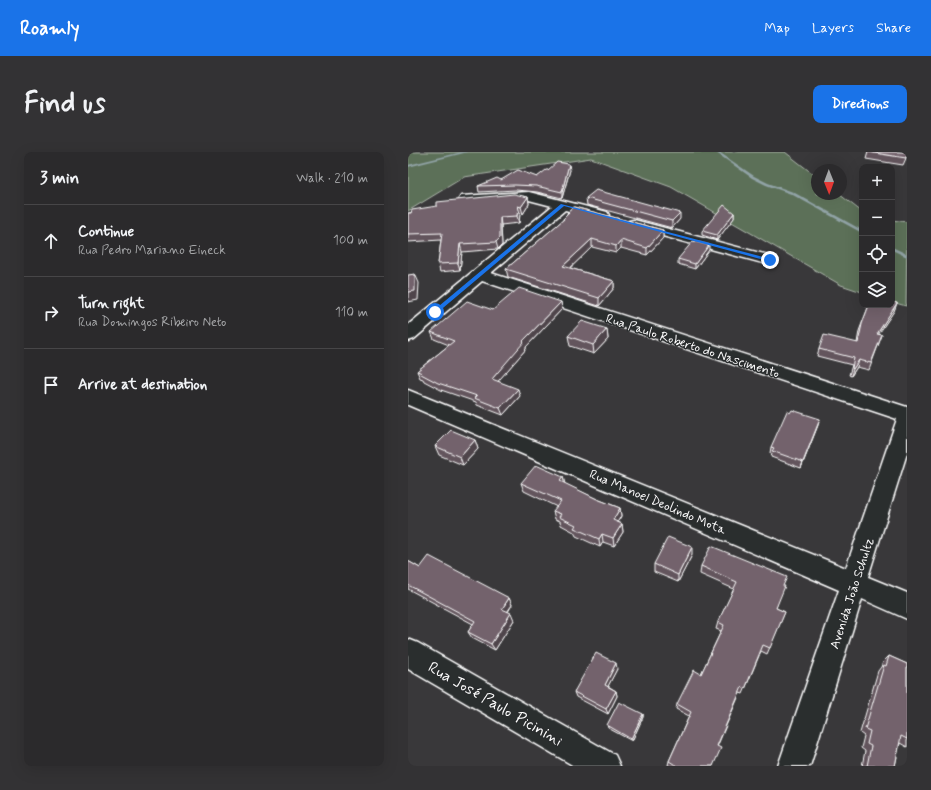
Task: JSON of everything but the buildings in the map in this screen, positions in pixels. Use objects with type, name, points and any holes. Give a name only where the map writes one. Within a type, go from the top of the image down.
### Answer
[{"type":"street","points":[[466,199],[529,196],[770,260]]},
{"type":"street","points":[[408,335],[563,204]]},
{"type":"street","name":"Rua Paulo Roberto do Nascimento","points":[[479,275],[907,415]]},
{"type":"street","points":[[408,316],[435,312]]},
{"type":"street","name":"Rua Manoel Deolindo Mota","points":[[408,397],[907,606]]},
{"type":"street","name":"Avenida João Schultz","points":[[794,766],[907,420]]},
{"type":"street","name":"Rua José Paulo Picinini","points":[[408,653],[604,766]]},
{"type":"green space","points":[[408,152],[785,152],[811,172],[811,200],[847,200],[859,210],[859,291],[841,285],[671,187],[591,158],[464,177],[408,211]]},
{"type":"green space","points":[[895,220],[907,222],[906,306],[895,303]]},
{"type":"waterway","points":[[408,166],[466,152]]},
{"type":"waterway","points":[[717,152],[753,177],[792,193],[859,230]]},
{"type":"waterway","points":[[895,250],[907,256]]},
{"type":"route","points":[[435,312],[563,204],[770,260]]}]
